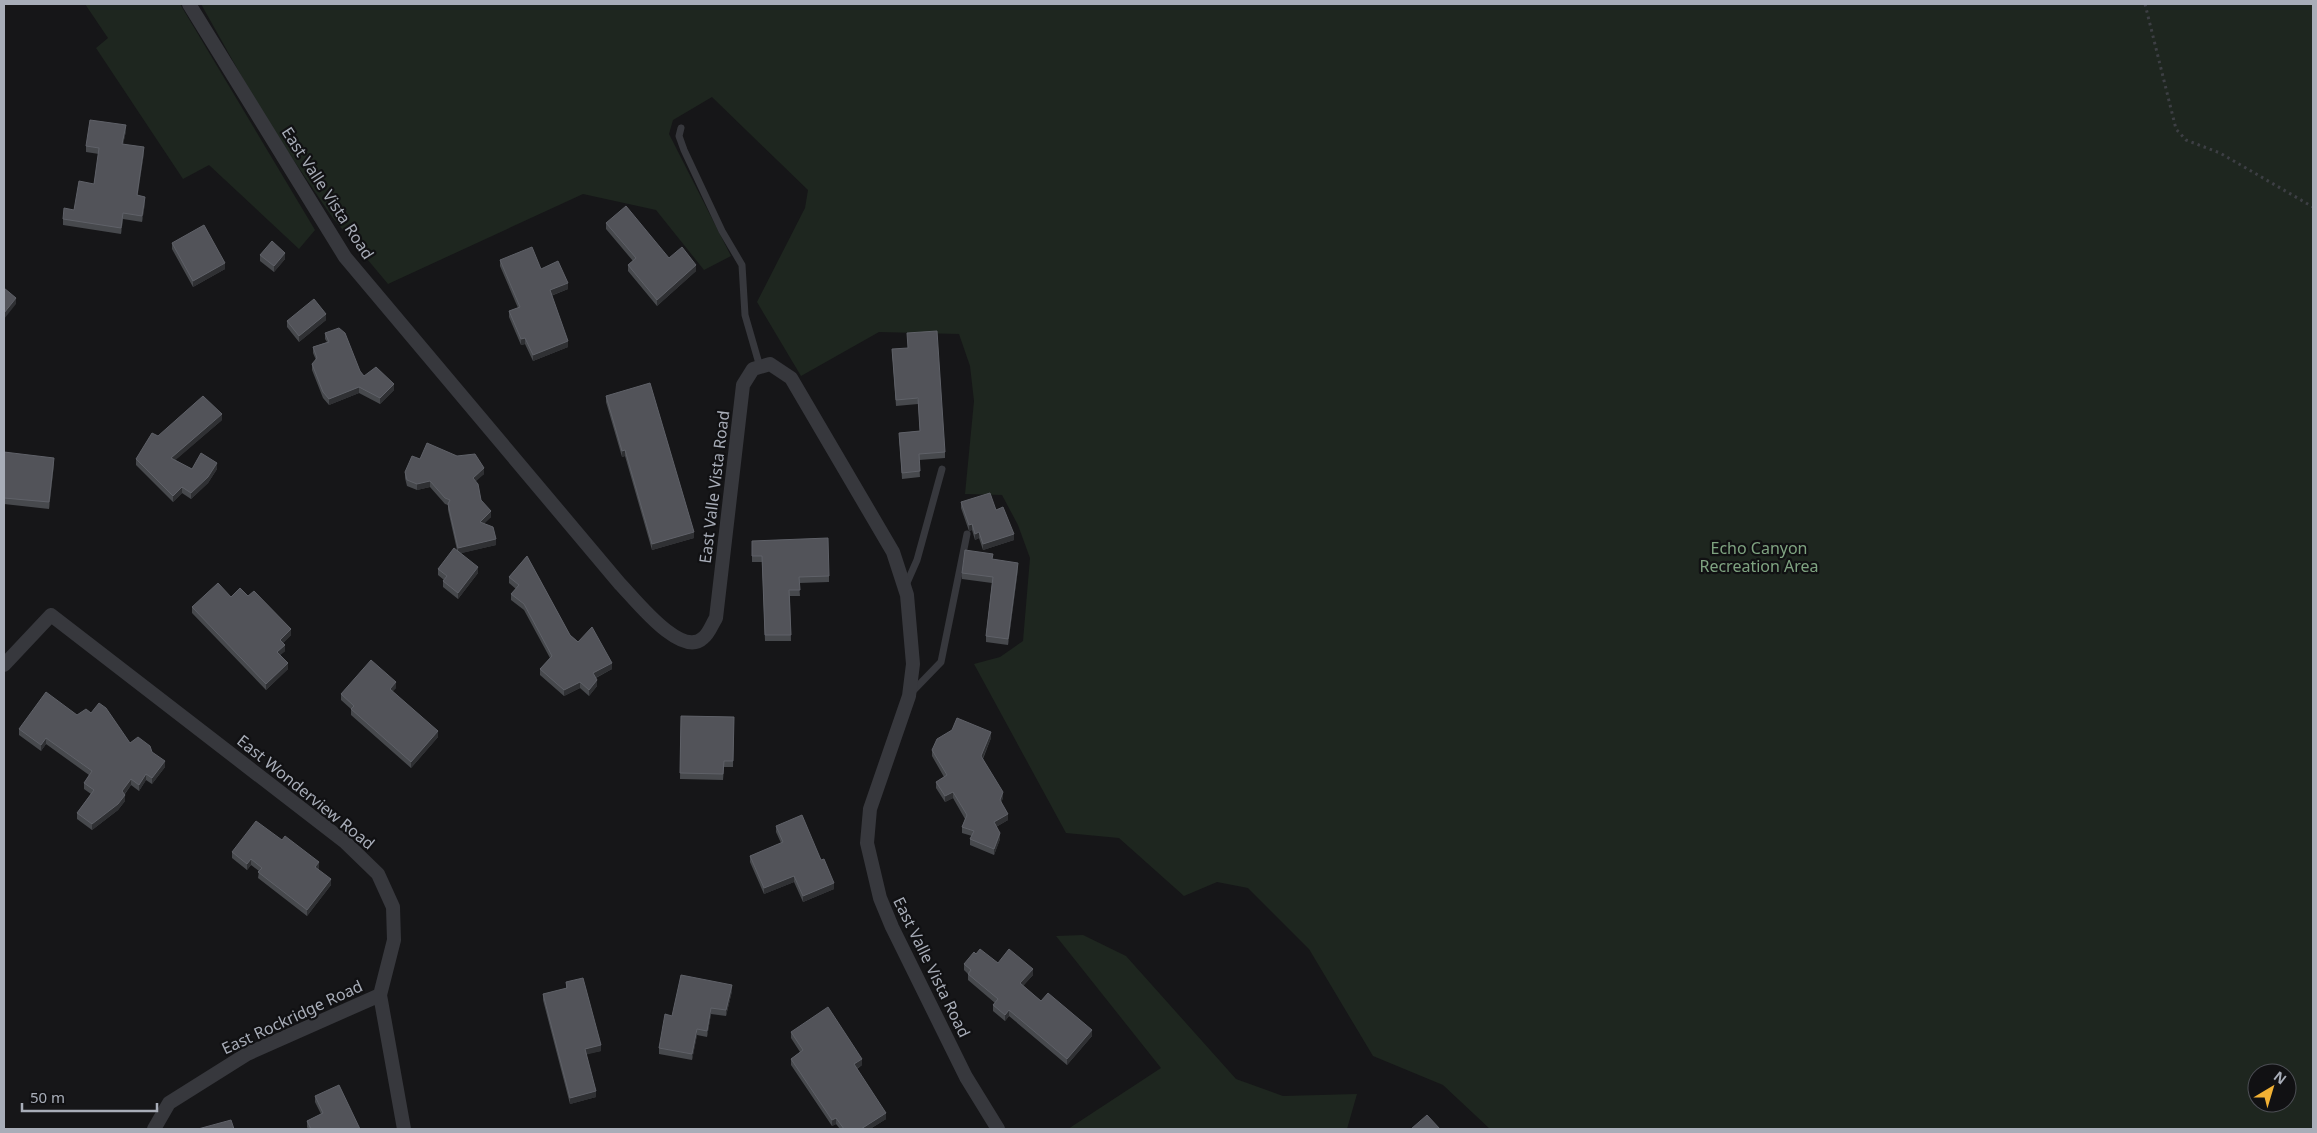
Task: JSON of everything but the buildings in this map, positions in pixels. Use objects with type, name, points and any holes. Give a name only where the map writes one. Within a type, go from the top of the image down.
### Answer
[{"type":"street","name":"East Valle Vista Road","points":[[189,4],[345,257],[620,584],[660,627],[677,639],[695,642],[703,639],[716,618],[743,385],[753,369],[770,364],[791,378],[893,552],[907,595],[913,664],[909,696],[870,809],[867,843],[880,898],[892,927],[966,1077],[998,1129]]},
{"type":"street","name":"East Wonderview Road","points":[[4,665],[51,615],[345,842],[378,874],[393,907],[394,940],[380,995],[404,1129]]},
{"type":"street","name":"East Rockridge Road","points":[[154,1129],[169,1102],[247,1054],[380,995]]},
{"type":"lane","points":[[681,128],[679,136],[684,150],[722,231],[742,265],[745,315],[760,367]]},
{"type":"lane","points":[[904,588],[917,560],[942,469]]},
{"type":"lane","points":[[909,696],[941,662],[967,534]]},
{"type":"path","points":[[2145,4],[2176,129],[2186,140],[2220,153],[2313,207]]},
{"type":"green space","points":[[85,4],[180,4],[315,230],[299,249],[209,165],[183,179],[96,48],[108,38]]},
{"type":"green space","name":"Echo Canyon Recreation Area","points":[[201,4],[2313,4],[2313,1129],[1490,1129],[1443,1085],[1373,1056],[1309,949],[1248,888],[1217,882],[1184,896],[1119,838],[1066,833],[974,664],[1000,657],[1023,641],[1030,558],[1018,525],[1002,495],[965,494],[974,401],[970,366],[959,334],[879,332],[801,376],[757,302],[805,208],[808,190],[712,97],[673,120],[669,134],[731,256],[704,270],[656,210],[583,194],[388,284],[332,217],[265,118]]},
{"type":"green space","points":[[1083,935],[1126,956],[1236,1079],[1283,1096],[1357,1094],[1347,1129],[1068,1129],[1161,1068],[1056,936]]}]
